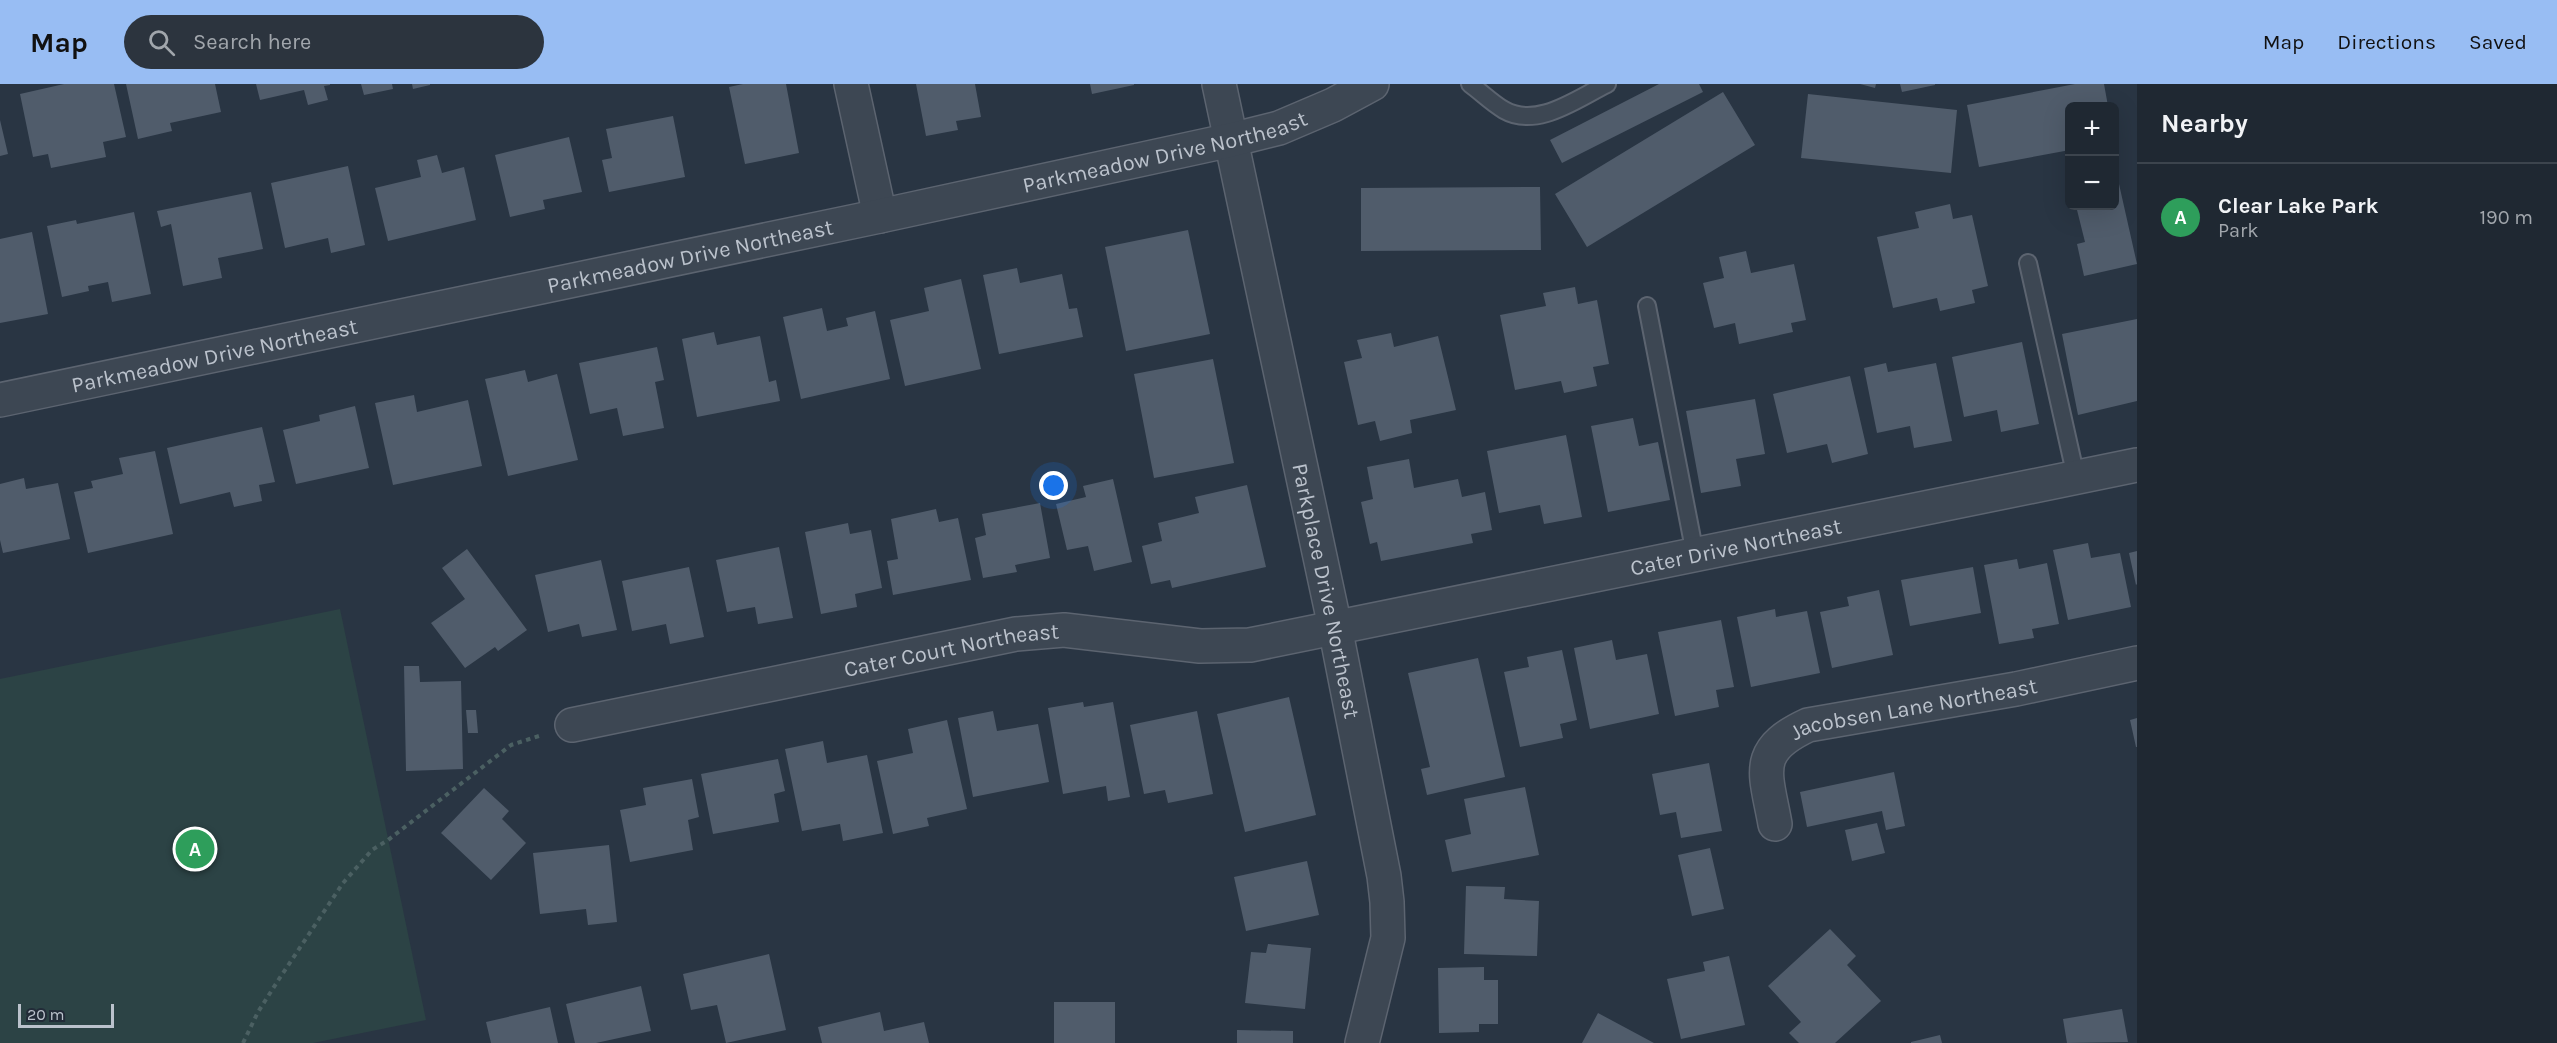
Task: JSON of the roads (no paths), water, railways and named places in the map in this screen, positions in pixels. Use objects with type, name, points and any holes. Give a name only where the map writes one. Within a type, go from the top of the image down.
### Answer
[{"type":"street","points":[[851,84],[880,216]]},
{"type":"street","name":"Parkplace Drive Northeast","points":[[1219,84],[1335,627],[1387,902],[1388,938],[1362,1043]]},
{"type":"street","name":"Parkmeadow Drive Northeast","points":[[0,400],[880,216],[1231,140],[1279,128],[1333,105],[1372,84]]},
{"type":"street","name":"Cater Drive Northeast","points":[[1335,627],[2137,465]]},
{"type":"street","name":"Cater Court Northeast","points":[[572,725],[1016,634],[1064,630],[1210,646],[1250,645],[1335,627]]},
{"type":"street","name":"Jacobsen Lane Northeast","points":[[1775,824],[1765,766],[1772,749],[1789,734],[1808,725],[2016,689],[2137,663]]},
{"type":"lane","points":[[1470,84],[1504,110],[1524,118],[1541,116],[1607,84]]},
{"type":"lane","points":[[2028,262],[2076,477]]},
{"type":"lane","points":[[1647,306],[1695,554]]},
{"type":"place","name":"Clear Lake Park","points":[[195,849]]}]
